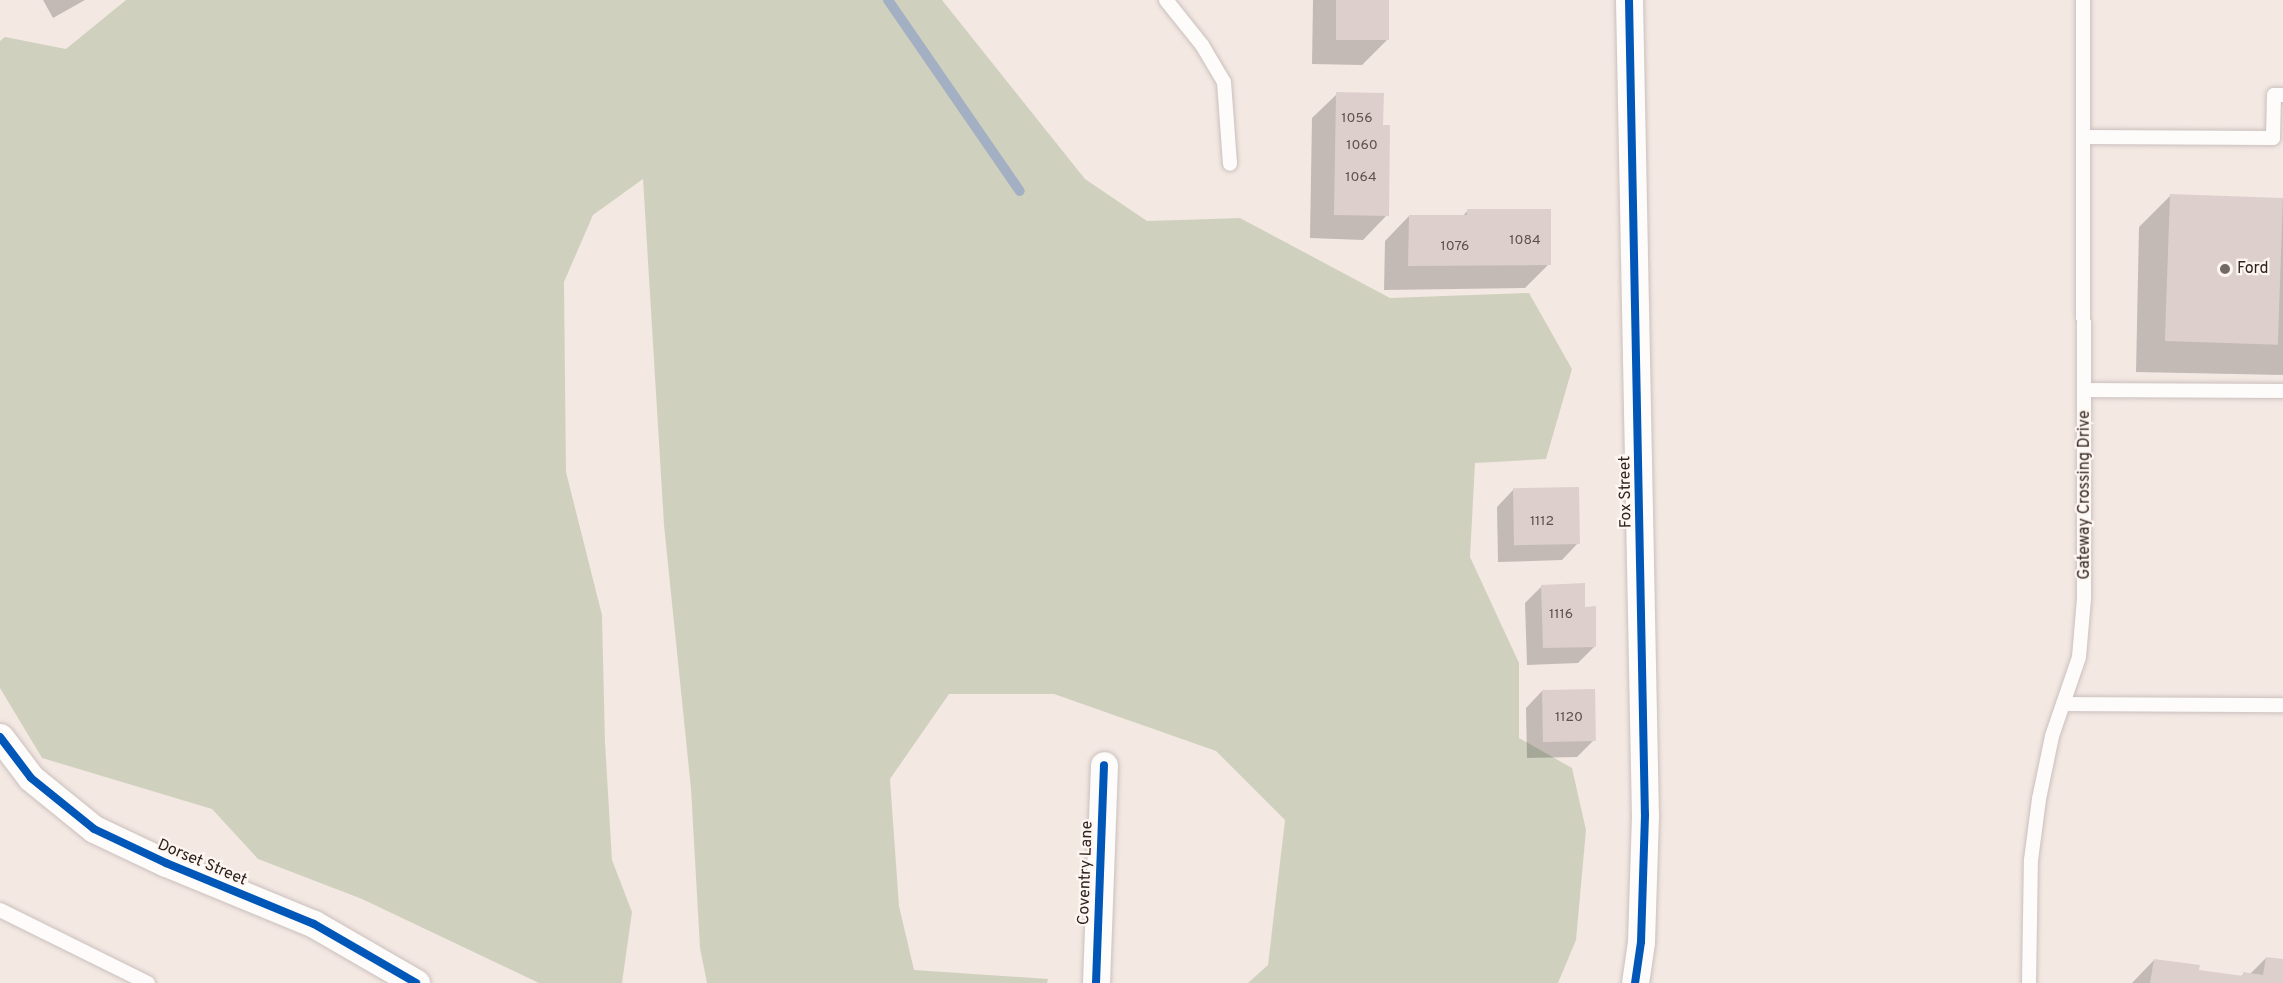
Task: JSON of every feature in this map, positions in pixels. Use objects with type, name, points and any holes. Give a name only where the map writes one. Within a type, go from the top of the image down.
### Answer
[{"type":"street","name":"Fox Street","points":[[1629,0],[1645,815],[1641,942],[1635,983]]},
{"type":"street","name":"Dorset Street","points":[[0,738],[31,778],[94,828],[166,863],[314,924],[416,983]]},
{"type":"street","name":"Coventry Lane","points":[[1096,983],[1104,765]]},
{"type":"lane","points":[[1166,0],[1202,45],[1224,82],[1230,164]]},
{"type":"lane","name":"Gateway Crossing Drive","points":[[2029,983],[2031,860],[2044,768],[2079,657],[2082,629],[2086,533],[2083,0]]},
{"type":"lane","points":[[2084,137],[2273,138],[2274,94],[2283,95]]},
{"type":"lane","points":[[2085,390],[2283,391]]},
{"type":"lane","points":[[2063,704],[2283,705]]},
{"type":"lane","points":[[0,910],[148,983]]},
{"type":"green space","points":[[126,0],[942,0],[1085,179],[1147,221],[1240,218],[1390,298],[1529,293],[1572,369],[1546,459],[1475,463],[1470,557],[1519,663],[1519,738],[1572,768],[1586,830],[1576,940],[1558,983],[1248,983],[1268,965],[1285,820],[1216,751],[1054,694],[949,694],[890,779],[899,906],[914,970],[1048,979],[1047,983],[707,983],[700,948],[691,789],[664,525],[643,179],[593,215],[564,282],[566,472],[602,615],[605,742],[612,860],[632,912],[622,983],[539,983],[362,899],[258,859],[212,809],[42,758],[0,688],[0,41],[5,37],[66,49]]},
{"type":"building","points":[[1336,0],[1389,0],[1389,40],[1336,40]]},
{"type":"building","points":[[1336,92],[1384,93],[1383,125],[1390,125],[1389,216],[1334,215]]},
{"type":"building","name":"Ford","points":[[2170,194],[2283,198],[2278,345],[2165,341]]},
{"type":"building","points":[[1467,209],[1551,209],[1551,265],[1408,266],[1409,215],[1467,215]]},
{"type":"building","points":[[1579,487],[1580,544],[1514,545],[1513,488]]},
{"type":"building","points":[[1585,583],[1585,607],[1596,606],[1596,647],[1543,648],[1541,585]]},
{"type":"building","points":[[1595,689],[1596,741],[1543,742],[1542,690]]},
{"type":"building","points":[[2266,957],[2283,959],[2283,983],[2150,983],[2154,959],[2200,965],[2199,970],[2243,976],[2243,972],[2263,975]]},
{"type":"waterway","points":[[888,0],[1020,191]]},
{"type":"cycle path","points":[[1629,0],[1645,815],[1641,942],[1635,983]]},
{"type":"cycle path","points":[[0,737],[31,778],[94,829],[166,863],[314,924],[416,983]]},
{"type":"cycle path","points":[[1096,983],[1104,765]]},
{"type":"place","name":"Ford","points":[[2225,269]]}]
